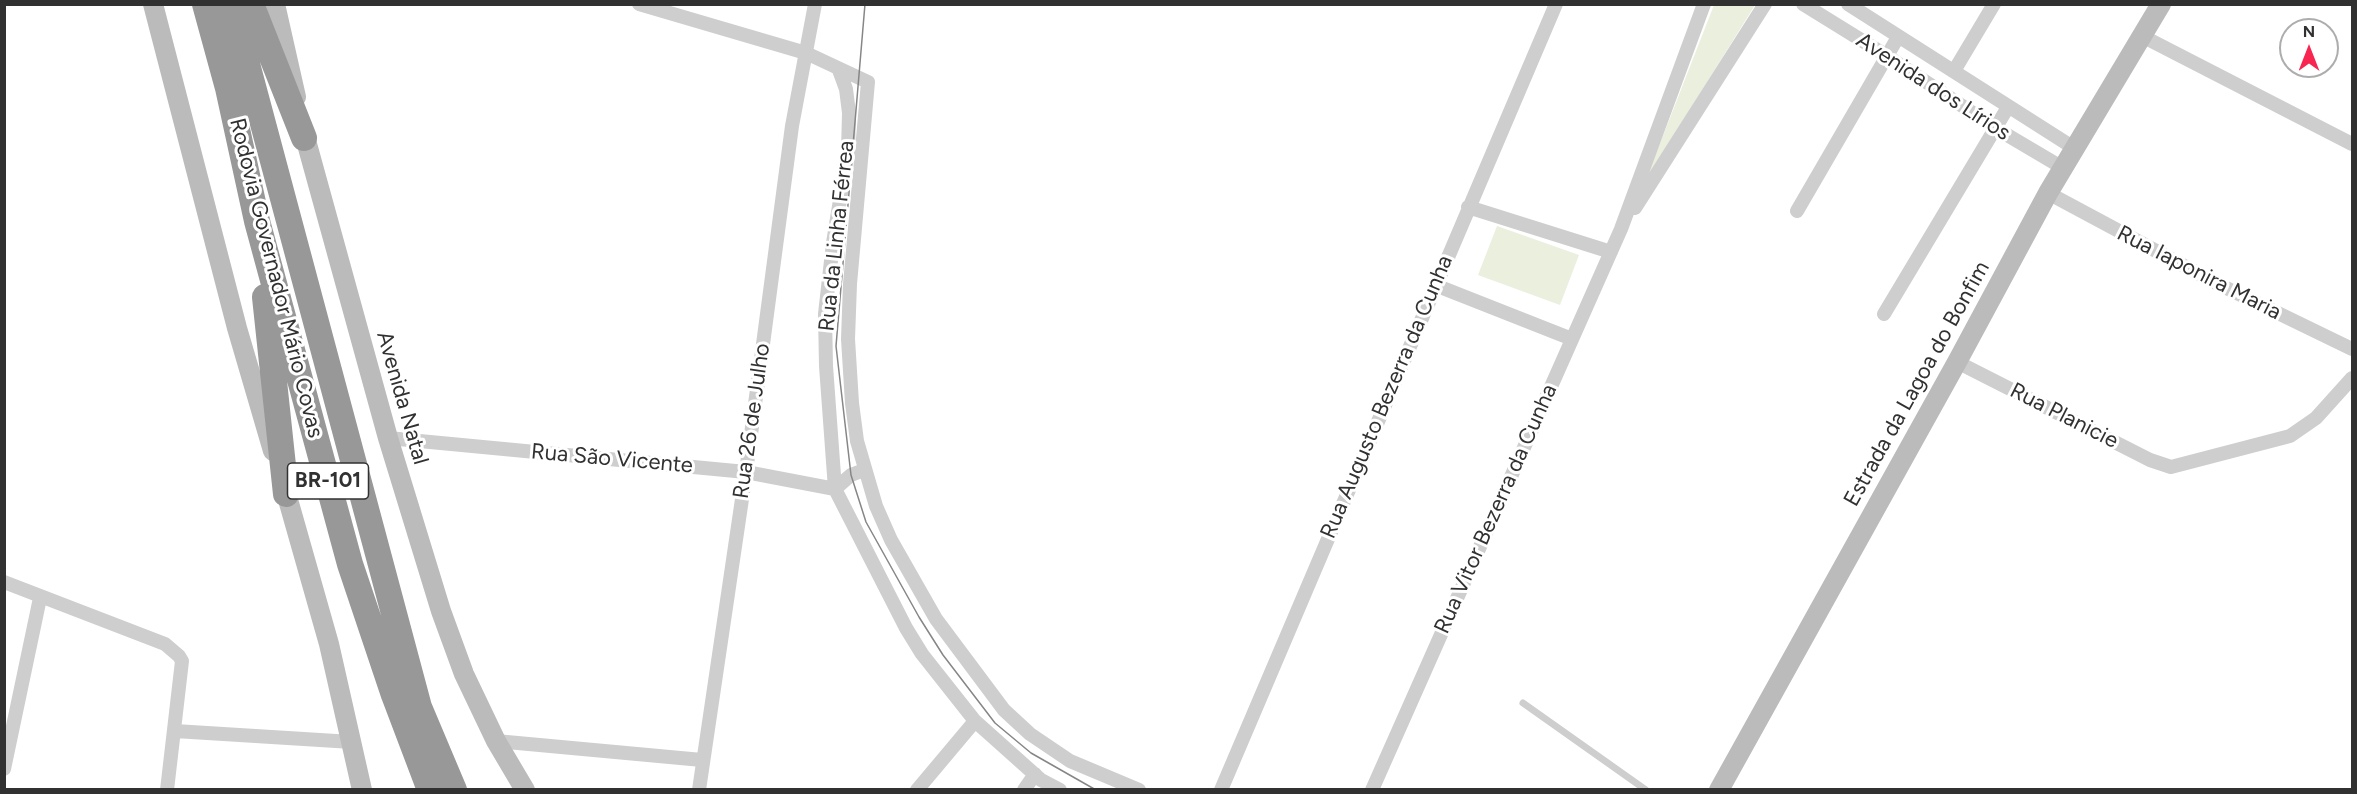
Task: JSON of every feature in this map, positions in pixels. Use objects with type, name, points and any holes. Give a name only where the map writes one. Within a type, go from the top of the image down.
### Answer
[{"type":"highway","name":"Rodovia Governador Mário Covas","points":[[205,4],[228,88],[257,220],[350,564],[394,695],[430,789]]},
{"type":"highway","name":"Rodovia Governador Mário Covas","points":[[231,4],[419,707],[454,789]]},
{"type":"highway","points":[[251,4],[304,138]]},
{"type":"highway","points":[[257,220],[286,494]]},
{"type":"main road","points":[[153,4],[237,328],[329,644],[362,789]]},
{"type":"main road","name":"Avenida Natal","points":[[275,4],[286,42],[304,138],[388,438],[441,611],[464,674],[496,741],[525,789]]},
{"type":"main road","name":"Estrada da Lagoa do Bonfim","points":[[1719,789],[1958,363],[2048,193],[2162,4]]},
{"type":"main road","points":[[354,789],[357,769]]},
{"type":"street","points":[[639,4],[806,52],[839,70],[868,82],[848,307],[852,403],[864,470],[876,507],[916,586],[936,619],[1004,710],[1030,734],[1070,761],[1138,789]]},
{"type":"street","points":[[806,52],[815,4]]},
{"type":"street","name":"Rua Augusto Bezerra da Cunha","points":[[1221,789],[1556,4]]},
{"type":"street","name":"Rua Vitor Bezerra da Cunha","points":[[1372,789],[1621,229],[1704,4]]},
{"type":"street","name":"Rua Vitor Bezerra da Cunha","points":[[1621,229],[1765,4]]},
{"type":"street","name":"Avenida dos Lírios","points":[[1803,4],[1887,56],[1996,129],[2063,168]]},
{"type":"street","name":"Avenida dos Lírios","points":[[1848,4],[1898,38],[2074,148]]},
{"type":"street","points":[[1954,71],[1994,4]]},
{"type":"street","points":[[2142,36],[2352,144]]},
{"type":"street","points":[[1797,211],[1898,38]]},
{"type":"street","name":"Rua 26 de Julho","points":[[699,789],[746,472],[792,126],[806,52]]},
{"type":"street","name":"Rua da Linha Férrea","points":[[839,70],[846,89],[849,113],[848,151],[833,243],[825,314],[826,366],[835,489],[906,628],[922,654],[975,721],[1038,777],[1060,789]]},
{"type":"street","points":[[1884,314],[2008,107]]},
{"type":"street","name":"Rua Iaponira Maria","points":[[2048,193],[2204,277],[2352,349]]},
{"type":"street","points":[[1468,207],[1611,252]]},
{"type":"street","points":[[1435,285],[1572,339]]},
{"type":"street","name":"Rua Planicie","points":[[1958,363],[2150,460],[2171,467],[2290,435],[2316,418],[2352,378]]},
{"type":"street","name":"Rua São Vicente","points":[[388,438],[746,472],[835,489]]},
{"type":"street","points":[[835,489],[851,475],[864,470]]},
{"type":"street","points":[[4,582],[40,598],[165,644],[182,661],[176,731],[167,789]]},
{"type":"street","points":[[4,769],[40,598]]},
{"type":"street","points":[[918,789],[975,721]]},
{"type":"street","points":[[176,731],[352,742]]},
{"type":"street","points":[[496,741],[702,760]]},
{"type":"street","points":[[1024,789],[1038,777]]},
{"type":"lane","points":[[1523,704],[1646,789]]},
{"type":"green space","points":[[1714,5],[1755,5],[1645,182]]},
{"type":"green space","points":[[1497,226],[1579,255],[1560,305],[1478,275]]},
{"type":"tram line","points":[[865,4],[836,346],[851,475],[866,522],[919,617],[943,655],[995,723],[1031,753],[1096,790]]}]
